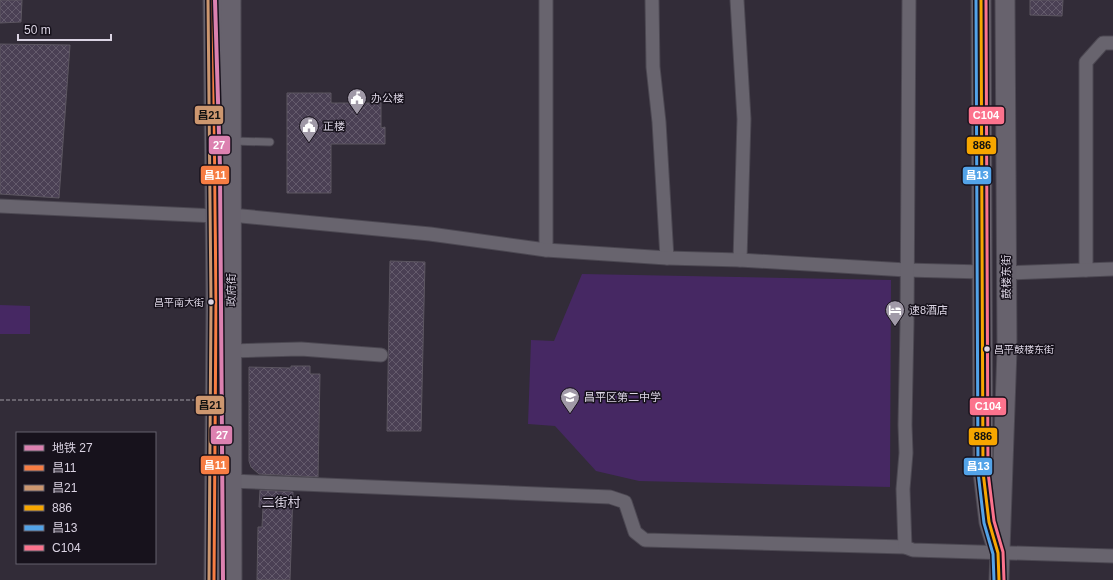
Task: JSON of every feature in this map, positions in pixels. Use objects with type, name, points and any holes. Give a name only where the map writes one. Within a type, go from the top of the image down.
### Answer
[{"type":"main road","name":"政府街","points":[[213,0],[231,351],[232,580]]},
{"type":"main road","name":"政府街","points":[[214,580],[216,400],[223,216],[230,141],[231,0]]},
{"type":"main road","name":"鼓楼东街","points":[[981,0],[983,472],[989,522],[998,553]]},
{"type":"main road","name":"鼓楼东街","points":[[998,580],[998,553],[1002,525],[1007,349],[1005,0]]},
{"type":"street","points":[[546,0],[546,250]]},
{"type":"street","points":[[652,0],[653,67],[659,122],[666,258]]},
{"type":"street","points":[[737,0],[744,120],[740,260]]},
{"type":"street","points":[[905,547],[903,489],[906,453],[905,425],[908,323],[906,270],[909,182],[909,0]]},
{"type":"street","points":[[1086,270],[1086,62],[1103,43],[1113,43]]},
{"type":"street","points":[[0,206],[223,216],[430,234],[546,250],[666,258],[740,260],[906,270],[983,272]]},
{"type":"street","points":[[1006,273],[1113,269]]},
{"type":"street","points":[[231,351],[301,349],[381,355]]},
{"type":"street","points":[[231,481],[610,497],[626,502],[635,532],[644,540],[905,547],[913,550],[1113,556]]},
{"type":"lane","points":[[230,141],[270,142]]},
{"type":"path","points":[[0,400],[216,400]]},
{"type":"shaded area","points":[[582,274],[891,280],[890,487],[639,481],[596,471],[555,426],[528,424],[531,340],[554,341]]},
{"type":"shaded area","points":[[0,305],[30,306],[30,334],[0,334]]},
{"type":"building","points":[[0,0],[22,0],[21,22],[0,23]]},
{"type":"building","points":[[1030,0],[1063,0],[1062,16],[1030,15]]},
{"type":"building","points":[[0,44],[70,45],[59,198],[0,194]]},
{"type":"building","name":"正楼","points":[[287,93],[331,93],[331,103],[381,103],[381,128],[385,127],[385,144],[331,144],[331,193],[287,193]]},
{"type":"building","points":[[390,261],[425,262],[421,431],[387,431]]},
{"type":"building","points":[[291,366],[310,366],[310,374],[320,374],[318,477],[259,474],[251,467],[249,461],[249,367],[291,368]]},
{"type":"building","points":[[260,490],[293,492],[290,580],[257,580],[258,527],[262,527],[263,507],[259,507]]},
{"type":"metro line","name":"27","points":[[215,0],[220,167],[223,580]]},
{"type":"transit line","name":"昌21","points":[[208,0],[211,303],[209,580]]},
{"type":"transit line","name":"昌11","points":[[213,0],[216,303],[214,580]]},
{"type":"transit line","name":"昌13","points":[[976,0],[978,472],[984,523],[993,554],[994,580]]},
{"type":"transit line","name":"886","points":[[981,0],[983,472],[989,522],[998,553],[999,580]]},
{"type":"transit line","name":"C104","points":[[986,0],[988,472],[994,521],[1003,552],[1004,580]]},
{"type":"place","name":"办公楼","points":[[357,115]]},
{"type":"place","name":"正楼","points":[[309,143]]},
{"type":"place","name":"昌平南大街","points":[[211,302]]},
{"type":"place","name":"速8酒店","points":[[895,327]]},
{"type":"place","name":"昌平鼓楼东街","points":[[987,349]]},
{"type":"place","name":"昌平区第二中学","points":[[570,414]]},
{"type":"district","name":"二街村","points":[[281,502]]}]
